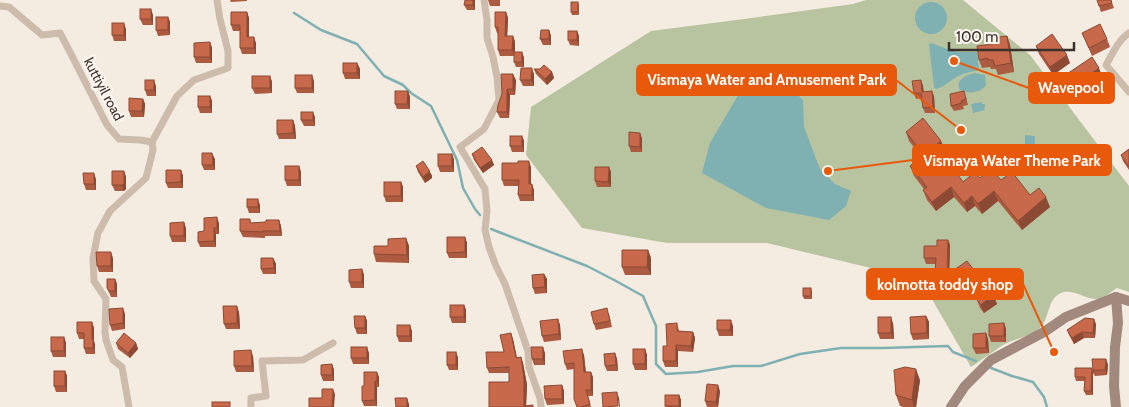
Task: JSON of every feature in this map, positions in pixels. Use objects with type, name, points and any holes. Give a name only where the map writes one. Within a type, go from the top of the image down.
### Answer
[{"type":"main road","points":[[951,407],[965,386],[992,360],[1044,332],[1066,317],[1116,297],[1129,301]]},
{"type":"main road","points":[[1116,297],[1118,323],[1114,386],[1116,407]]},
{"type":"street","points":[[129,407],[122,367],[113,360],[104,332],[106,299],[94,281],[93,258],[98,233],[110,211],[146,178],[154,150],[152,142],[177,96],[194,80],[228,68],[228,51],[217,0]]},
{"type":"street","points":[[484,0],[487,38],[497,77],[499,100],[484,130],[460,147],[485,190],[487,211],[485,230],[489,247],[505,284],[528,351],[529,366],[540,398],[541,407]]},
{"type":"street","name":"kuttiyil road","points":[[0,6],[9,7],[42,36],[60,33],[107,125],[119,139],[152,142]]},
{"type":"street","points":[[1129,33],[1116,47],[1106,65],[1129,92]]},
{"type":"street","points":[[250,407],[250,398],[266,396],[262,361],[303,360],[333,343]]},
{"type":"green space","points":[[866,0],[963,0],[1030,55],[1129,186],[1129,292],[1117,288],[1099,299],[1068,292],[1059,294],[1053,300],[1041,327],[1033,333],[1003,345],[971,367],[921,280],[767,243],[667,243],[582,228],[526,155],[531,107],[651,31],[853,4]]},
{"type":"water","points":[[931,2],[942,7],[947,18],[942,29],[931,34],[920,29],[915,18],[920,7]]},
{"type":"water","points":[[931,43],[958,52],[977,52],[979,70],[961,75],[936,89],[934,87],[929,45]]},
{"type":"water","points":[[975,73],[985,75],[986,85],[981,90],[974,92],[960,90],[960,81]]},
{"type":"water","points":[[747,80],[796,93],[803,100],[804,127],[820,169],[835,184],[851,191],[846,206],[829,220],[766,208],[702,173],[710,143]]},
{"type":"water","points":[[982,102],[982,104],[985,104],[985,110],[973,113],[971,104]]},
{"type":"water","points":[[1025,135],[1035,136],[1035,149],[1025,149]]},
{"type":"building","points":[[465,0],[473,0],[473,5],[464,5]]},
{"type":"building","points":[[1097,0],[1111,0],[1112,3],[1099,6]]},
{"type":"building","points":[[571,2],[578,2],[578,12],[571,12]]},
{"type":"building","points":[[140,9],[151,9],[151,19],[140,19]]},
{"type":"building","points":[[231,12],[247,12],[247,37],[254,37],[254,48],[240,48],[240,25],[231,25]]},
{"type":"building","points":[[495,12],[506,12],[505,36],[513,36],[512,50],[498,50],[498,27],[495,27]]},
{"type":"building","points":[[156,17],[168,17],[168,30],[156,30]]},
{"type":"building","points":[[112,23],[124,23],[124,35],[112,35]]},
{"type":"building","points":[[1100,24],[1107,39],[1089,48],[1082,33]]},
{"type":"building","points":[[541,30],[549,30],[549,39],[540,39]]},
{"type":"building","points":[[568,31],[577,31],[577,40],[568,40]]},
{"type":"building","points":[[1052,34],[1067,55],[1050,67],[1036,46]]},
{"type":"building","points":[[1007,36],[1011,63],[995,66],[993,60],[988,60],[988,58],[979,60],[977,46],[992,44],[991,38]]},
{"type":"building","points":[[210,42],[210,57],[194,57],[194,43]]},
{"type":"building","points":[[514,52],[522,52],[522,62],[514,62]]},
{"type":"building","points":[[1092,57],[1099,68],[1068,89],[1061,78]]},
{"type":"building","points":[[343,63],[357,63],[357,73],[343,73]]},
{"type":"building","points":[[544,65],[552,72],[545,79],[534,69],[540,69]]},
{"type":"building","points":[[521,68],[532,68],[531,80],[520,80]]},
{"type":"building","points":[[501,74],[513,74],[513,89],[507,89],[507,112],[497,112],[502,94]]},
{"type":"building","points":[[295,75],[312,75],[312,88],[295,88]]},
{"type":"building","points":[[252,76],[270,76],[270,88],[252,88]]},
{"type":"building","points":[[145,80],[154,80],[154,90],[145,90]]},
{"type":"building","points":[[921,80],[922,92],[932,91],[933,107],[923,108],[921,93],[914,93],[912,81]]},
{"type":"building","points":[[395,91],[408,91],[407,104],[395,104]]},
{"type":"building","points":[[964,91],[966,99],[961,101],[962,103],[951,106],[950,94]]},
{"type":"building","points":[[198,96],[210,96],[210,107],[198,107]]},
{"type":"building","points":[[129,98],[143,99],[142,111],[129,111]]},
{"type":"building","points":[[301,112],[313,112],[313,120],[301,120]]},
{"type":"building","points":[[923,118],[941,141],[936,145],[963,182],[975,172],[980,178],[991,169],[1001,180],[1012,172],[1030,195],[1039,188],[1046,197],[1018,221],[994,191],[978,204],[972,196],[964,203],[951,187],[932,202],[923,190],[927,187],[910,166],[924,155],[906,132]]},
{"type":"building","points":[[277,120],[293,120],[293,133],[277,134]]},
{"type":"building","points":[[629,132],[640,133],[640,147],[629,146]]},
{"type":"building","points":[[510,136],[522,136],[522,146],[510,146]]},
{"type":"building","points":[[482,147],[492,160],[480,168],[472,154]]},
{"type":"building","points":[[1129,149],[1129,167],[1121,155]]},
{"type":"building","points":[[202,153],[212,153],[213,165],[202,165]]},
{"type":"building","points":[[438,154],[452,154],[452,166],[438,166]]},
{"type":"building","points":[[423,161],[429,172],[423,177],[416,166]]},
{"type":"building","points":[[518,161],[529,161],[529,184],[532,184],[532,195],[518,195],[519,180],[502,180],[502,163],[518,163]]},
{"type":"building","points":[[285,166],[299,166],[299,180],[285,180]]},
{"type":"building","points":[[595,167],[609,167],[608,182],[595,181]]},
{"type":"building","points":[[166,170],[181,170],[181,182],[166,183]]},
{"type":"building","points":[[112,171],[124,171],[124,184],[112,185]]},
{"type":"building","points":[[83,173],[94,173],[94,184],[84,184]]},
{"type":"building","points":[[384,182],[401,182],[401,196],[384,196]]},
{"type":"building","points":[[247,199],[258,199],[258,207],[247,207]]},
{"type":"building","points":[[217,217],[217,228],[214,228],[214,241],[198,242],[198,232],[204,231],[204,218]]},
{"type":"building","points":[[240,219],[250,219],[250,223],[279,220],[280,231],[240,231]]},
{"type":"building","points":[[184,222],[184,236],[170,236],[170,223]]},
{"type":"building","points":[[447,237],[465,237],[465,252],[447,253]]},
{"type":"building","points":[[406,238],[407,255],[374,254],[374,246],[388,246],[388,239]]},
{"type":"building","points":[[937,240],[948,240],[947,274],[935,274],[936,258],[924,258],[924,246],[937,246]]},
{"type":"building","points":[[622,250],[648,250],[647,267],[622,267]]},
{"type":"building","points":[[96,252],[111,252],[111,266],[97,266]]},
{"type":"building","points":[[261,258],[273,258],[274,268],[261,269]]},
{"type":"building","points":[[967,261],[993,295],[981,305],[977,300],[982,296],[973,284],[968,288],[954,270]]},
{"type":"building","points":[[362,269],[362,282],[349,282],[349,270]]},
{"type":"building","points":[[544,274],[545,287],[533,288],[532,275]]},
{"type":"building","points":[[107,279],[115,279],[115,291],[109,291],[107,288]]},
{"type":"building","points":[[803,288],[811,288],[811,296],[803,296]]},
{"type":"building","points":[[450,305],[464,305],[464,317],[450,317]]},
{"type":"building","points":[[223,306],[237,306],[237,323],[224,324]]},
{"type":"building","points":[[123,308],[123,323],[110,325],[109,309]]},
{"type":"building","points":[[607,308],[610,321],[594,324],[591,312]]},
{"type":"building","points":[[354,316],[365,316],[365,328],[355,328]]},
{"type":"building","points":[[926,316],[927,333],[911,334],[910,317]]},
{"type":"building","points":[[878,317],[891,317],[891,333],[878,333]]},
{"type":"building","points":[[1085,318],[1094,319],[1093,333],[1082,332],[1072,338],[1067,330]]},
{"type":"building","points":[[558,319],[559,334],[542,336],[540,321]]},
{"type":"building","points":[[717,320],[731,320],[730,330],[717,330]]},
{"type":"building","points":[[77,322],[92,322],[93,348],[84,348],[84,333],[77,333]]},
{"type":"building","points":[[677,323],[677,331],[693,332],[691,346],[676,345],[676,361],[663,361],[663,346],[667,346],[666,324]]},
{"type":"building","points":[[1004,323],[1004,336],[989,336],[989,324]]},
{"type":"building","points":[[397,325],[410,325],[410,336],[397,336]]},
{"type":"building","points":[[124,333],[136,343],[128,353],[116,343]]},
{"type":"building","points":[[511,333],[516,358],[521,357],[524,379],[524,406],[533,405],[533,407],[489,407],[489,382],[509,382],[509,367],[487,368],[486,352],[504,352],[500,335]]},
{"type":"building","points":[[986,333],[986,348],[973,348],[973,334]]},
{"type":"building","points":[[51,337],[64,337],[64,351],[51,351]]},
{"type":"building","points":[[351,347],[367,347],[367,358],[351,358]]},
{"type":"building","points":[[531,347],[543,347],[543,359],[532,359]]},
{"type":"building","points":[[582,349],[584,372],[591,372],[591,390],[586,390],[590,404],[577,407],[574,399],[574,363],[565,364],[563,351]]},
{"type":"building","points":[[633,349],[645,349],[645,364],[633,364]]},
{"type":"building","points":[[251,350],[252,366],[234,366],[234,351]]},
{"type":"building","points":[[447,352],[456,352],[456,365],[447,365]]},
{"type":"building","points":[[615,353],[616,365],[605,366],[604,354]]},
{"type":"building","points":[[1092,359],[1106,359],[1105,370],[1093,370]]},
{"type":"building","points":[[332,364],[332,375],[321,375],[321,365]]},
{"type":"building","points":[[905,367],[916,369],[912,400],[896,395],[894,370]]},
{"type":"building","points":[[1075,368],[1092,368],[1091,391],[1084,391],[1085,377],[1075,377]]},
{"type":"building","points":[[54,371],[65,371],[65,386],[54,386]]},
{"type":"building","points":[[364,372],[377,372],[375,400],[362,401]]},
{"type":"building","points":[[707,384],[718,385],[716,402],[705,401]]},
{"type":"building","points":[[562,385],[562,399],[545,399],[544,386]]},
{"type":"building","points":[[322,389],[333,389],[332,407],[309,407],[309,398],[322,398]]},
{"type":"building","points":[[617,392],[618,406],[603,407],[602,393]]},
{"type":"building","points":[[665,395],[679,395],[679,406],[665,406]]},
{"type":"building","points":[[395,398],[407,398],[407,407],[396,407]]},
{"type":"building","points":[[212,402],[230,402],[230,407],[212,407]]},
{"type":"waterway","points":[[294,13],[321,30],[357,44],[384,76],[403,85],[411,93],[431,106],[457,160],[463,188],[480,215]]},
{"type":"waterway","points":[[491,229],[587,266],[643,296],[656,326],[656,364],[666,374],[698,372],[733,366],[761,366],[800,354],[841,348],[948,346],[953,352],[976,361]]},
{"type":"waterway","points":[[991,368],[1033,382],[1044,397],[1047,407]]},
{"type":"place","name":"Wavepool","points":[[954,61]]},
{"type":"place","name":"Vismaya Water and Amusement Park","points":[[961,130]]},
{"type":"place","name":"Vismaya Water Theme Park","points":[[828,171]]},
{"type":"place","name":"kolmotta toddy shop","points":[[1054,352]]}]
